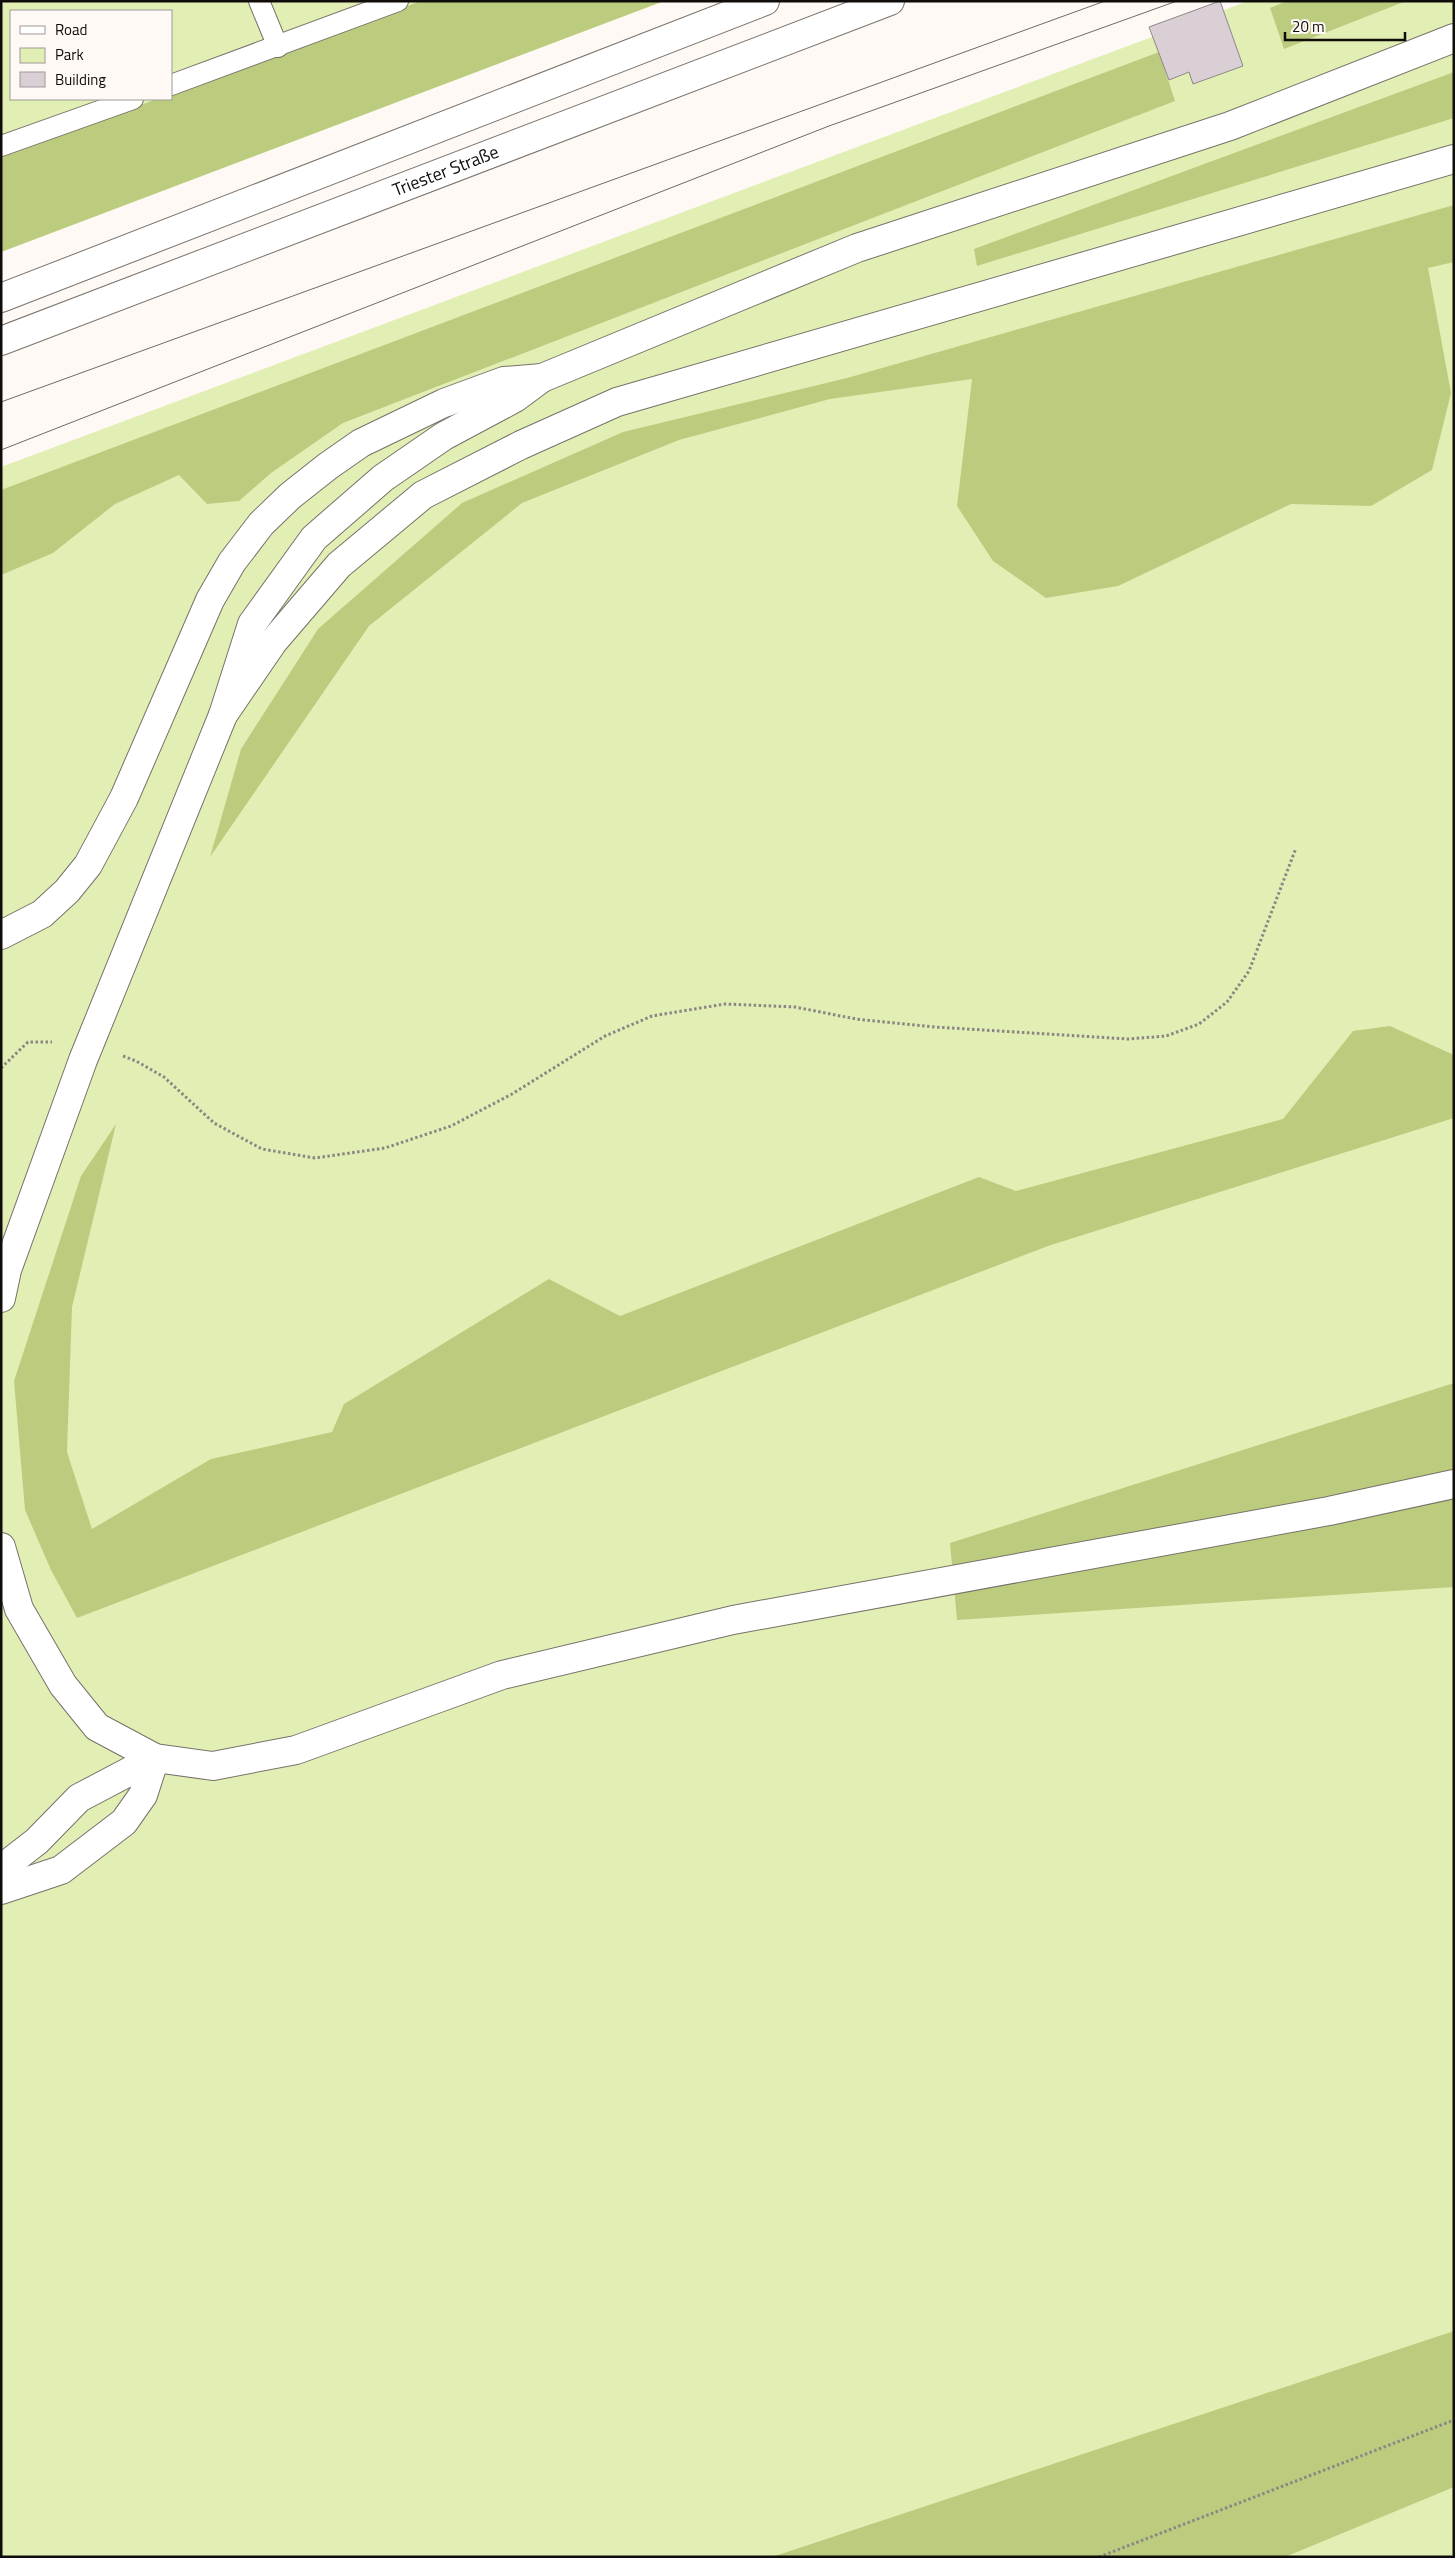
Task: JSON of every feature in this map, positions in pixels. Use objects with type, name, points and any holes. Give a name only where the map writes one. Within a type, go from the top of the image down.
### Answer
[{"type":"main road","points":[[1,298],[765,1]]},
{"type":"main road","name":"Triester Straße","points":[[1,341],[890,1]]},
{"type":"main road","points":[[1,1298],[7,1270],[90,1043],[223,715],[252,624],[314,538],[383,478],[444,436],[515,398],[542,378],[857,248],[1230,126],[1454,38]]},
{"type":"main road","points":[[223,715],[273,642],[339,565],[423,495],[530,441],[617,402],[1454,159]]},
{"type":"main road","points":[[1,935],[42,914],[66,891],[88,865],[124,798],[210,600],[232,562],[261,524],[290,496],[361,443],[444,403],[504,381],[542,378]]},
{"type":"main road","points":[[1,1547],[19,1609],[64,1685],[97,1727],[155,1758],[213,1766],[296,1750],[502,1675],[733,1620],[1320,1513],[1454,1484]]},
{"type":"main road","points":[[1,1869],[37,1841],[79,1798],[155,1758]]},
{"type":"main road","points":[[1,1890],[62,1870],[124,1822],[143,1795],[155,1758]]},
{"type":"lane","points":[[259,1],[278,47]]},
{"type":"lane","points":[[172,85],[398,1]]},
{"type":"lane","points":[[1,146],[130,100]]},
{"type":"path","points":[[1,1068],[28,1042],[90,1043],[136,1061],[164,1077],[214,1123],[262,1149],[315,1158],[385,1148],[451,1126],[512,1094],[605,1036],[652,1016],[725,1004],[795,1007],[856,1019],[935,1027],[1128,1039],[1166,1036],[1200,1024],[1227,1002],[1249,970],[1296,848]]},
{"type":"path","points":[[1099,2557],[1454,2420]]},
{"type":"green space","points":[[1,1],[664,1],[1,252]]},
{"type":"green space","points":[[421,1],[664,1],[1,252],[1,156],[154,100],[172,100],[172,93]]},
{"type":"green space","points":[[1248,1],[1454,1],[1454,2557],[1,2557],[1,467]]},
{"type":"green space","points":[[1287,1],[1406,1],[1284,49],[1270,8]]},
{"type":"green space","points":[[1159,52],[1175,101],[343,423],[271,473],[239,501],[207,504],[179,475],[115,504],[53,553],[1,575],[1,490]]},
{"type":"green space","points":[[1454,72],[1454,118],[977,266],[974,249]]},
{"type":"green space","points":[[1454,205],[1454,262],[1428,268],[1451,393],[1432,470],[1371,506],[1291,504],[1118,586],[1046,598],[993,561],[957,506],[972,379],[830,399],[679,440],[522,503],[369,626],[210,857],[241,749],[318,629],[462,503],[623,432],[847,378]]},
{"type":"green space","points":[[1390,1026],[1454,1055],[1454,1118],[1048,1246],[77,1618],[51,1570],[25,1510],[14,1381],[81,1176],[116,1124],[72,1307],[67,1452],[92,1529],[211,1459],[332,1432],[344,1404],[549,1279],[620,1316],[979,1177],[1016,1191],[1283,1119],[1353,1031]]},
{"type":"green space","points":[[1454,1383],[1454,1587],[957,1620],[950,1543]]},
{"type":"green space","points":[[1454,2331],[1454,2487],[1285,2557],[772,2557]]},
{"type":"building","points":[[1220,1],[1243,66],[1193,84],[1189,72],[1169,80],[1149,27]]},
{"type":"tram line","points":[[1,402],[1105,1]]},
{"type":"tram line","points":[[1,450],[829,126],[1177,1]]}]
